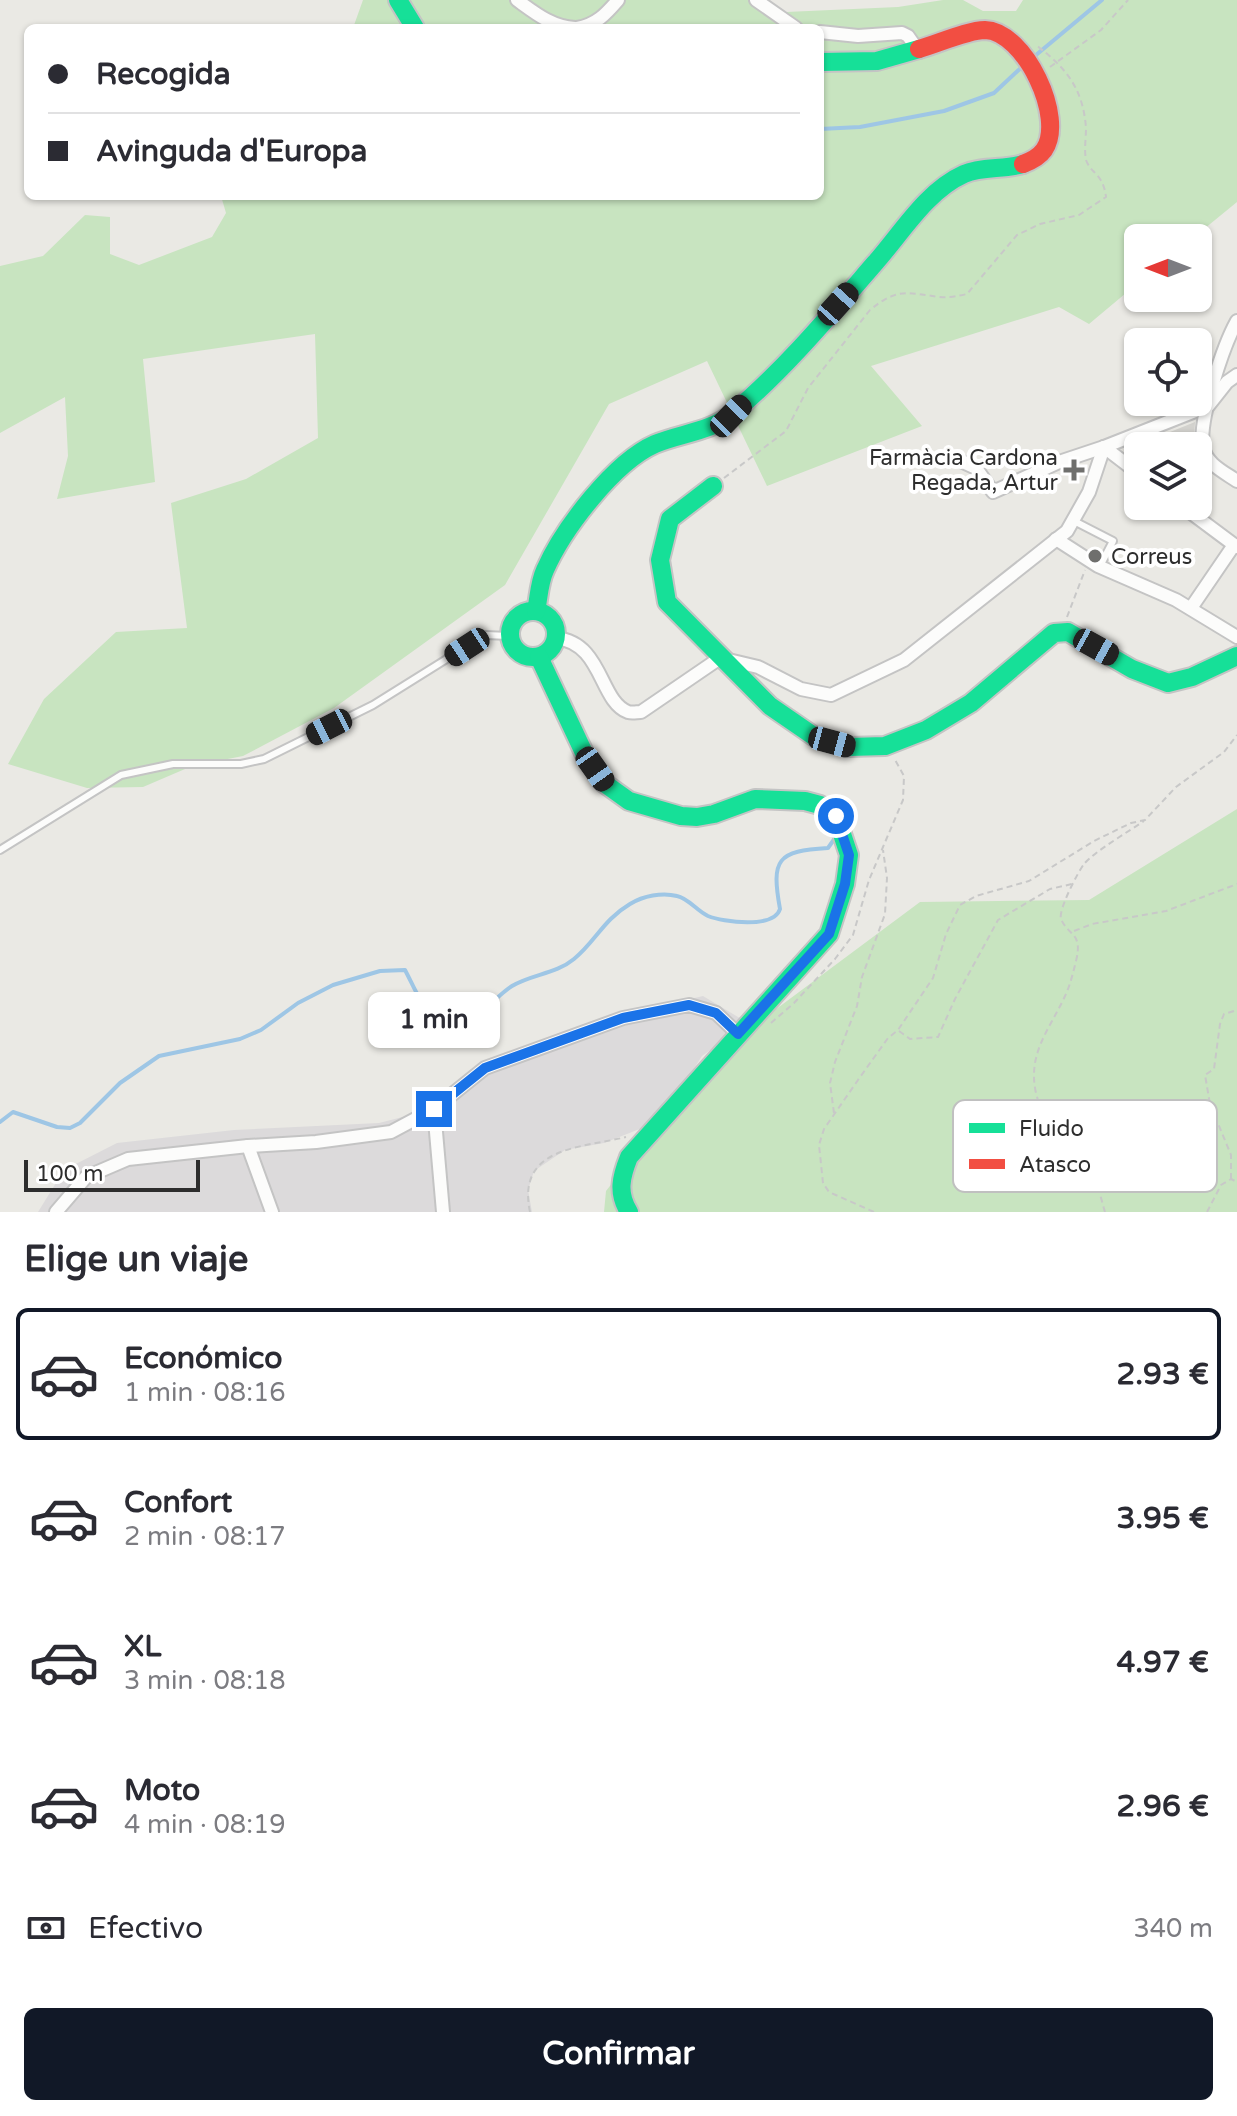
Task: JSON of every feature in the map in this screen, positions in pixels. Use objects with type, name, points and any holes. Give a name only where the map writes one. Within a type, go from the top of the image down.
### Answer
[{"type":"street","points":[[398,0],[413,24]]},
{"type":"street","points":[[517,0],[556,24]]},
{"type":"street","points":[[594,24],[618,0]]},
{"type":"street","points":[[756,0],[790,24]]},
{"type":"street","points":[[536,611],[544,570],[583,510],[623,465],[648,447],[731,416],[821,323],[936,193],[967,172],[1018,166],[1032,160],[1044,150],[1051,137],[1052,125],[1044,99],[1023,53],[1012,40],[984,30],[877,61],[824,62]]},
{"type":"street","points":[[824,32],[858,36],[902,33],[917,49]]},
{"type":"street","points":[[1212,392],[1226,341],[1237,321]]},
{"type":"street","points":[[1212,401],[1237,375]]},
{"type":"street","points":[[963,462],[976,468],[993,492],[1059,462],[1183,416]]},
{"type":"street","points":[[1207,416],[1203,447],[1211,463],[1237,481]]},
{"type":"street","points":[[556,638],[570,640],[583,648],[619,704],[628,712],[641,712],[720,658],[758,667],[801,689],[831,695],[904,660],[1067,531],[1089,492],[1104,447]]},
{"type":"street","points":[[1104,447],[1124,462]]},
{"type":"street","points":[[713,486],[670,519],[660,560],[667,602],[770,706],[815,737],[849,747],[885,746],[926,730],[971,703],[1054,633],[1068,632],[1151,678],[1170,684],[1215,668],[1237,656]]},
{"type":"street","points":[[1191,608],[1235,546],[1201,520]]},
{"type":"street","points":[[1056,539],[1094,563],[1191,608],[1237,637]]},
{"type":"street","points":[[526,611],[536,611],[552,620],[556,638],[550,650],[539,657],[529,657],[519,653],[509,636],[511,625],[517,617],[526,611]]},
{"type":"street","points":[[539,657],[585,755],[604,783],[629,801],[681,816],[697,817],[755,799],[779,798],[820,805],[836,816],[849,855],[845,884],[829,934],[629,1157],[620,1188],[622,1202],[629,1212]]},
{"type":"street","points":[[56,1212],[86,1177],[128,1159],[391,1132],[434,1109],[485,1068],[623,1018],[689,1005],[716,1013],[738,1034]]},
{"type":"street","points":[[434,1109],[443,1212]]},
{"type":"street","points":[[248,1146],[272,1212]]},
{"type":"lane","points":[[1073,520],[1113,541],[1094,563]]},
{"type":"lane","points":[[0,850],[121,775],[173,764],[241,764],[264,759],[373,705],[485,635],[509,636]]},
{"type":"path","points":[[1058,62],[1101,30],[1128,0]]},
{"type":"path","points":[[713,486],[786,431],[808,388],[880,302],[915,291],[942,298],[967,294],[1017,235],[1040,224],[1079,215],[1106,197],[1104,181],[1086,161],[1086,124],[1078,88],[1058,62],[1035,43]]},
{"type":"path","points":[[1061,633],[1094,563]]},
{"type":"path","points":[[1039,1100],[1035,1064],[1042,1036],[1065,996],[1078,945],[1073,932],[1061,921],[1060,912],[1084,863],[1145,820],[1176,787],[1224,752],[1237,735]]},
{"type":"path","points":[[834,1115],[830,1083],[885,914],[887,878],[883,848],[903,800],[904,776],[885,746]]},
{"type":"path","points":[[874,1212],[829,1192],[823,1183],[819,1145],[824,1129],[933,978],[946,934],[960,905],[976,896],[1029,881],[1094,841],[1131,823],[1145,820]]},
{"type":"path","points":[[898,1030],[910,1039],[938,1037],[998,920],[1050,889],[1074,884]]},
{"type":"path","points":[[1073,932],[1092,924],[1166,911],[1237,884]]},
{"type":"path","points":[[1209,1100],[1205,1075],[1214,1069],[1220,1024],[1224,1014],[1237,1010]]},
{"type":"path","points":[[1217,1121],[1231,1155],[1231,1179]]},
{"type":"path","points":[[530,1212],[528,1190],[534,1171],[546,1158],[565,1150],[630,1136]]},
{"type":"path","points":[[1231,1179],[1237,1182]]},
{"type":"path","points":[[1207,1212],[1221,1185],[1231,1179]]},
{"type":"path","points":[[1099,1192],[1105,1212]]},
{"type":"shaded area","points":[[703,996],[748,1023],[702,1056],[660,1121],[604,1143],[565,1150],[534,1171],[528,1190],[532,1212],[38,1212],[64,1170],[117,1143],[234,1130],[379,1123],[434,1109],[485,1068],[584,1024]]},
{"type":"green space","points":[[363,0],[755,0],[786,12],[898,7],[943,0],[963,0],[983,11],[1016,11],[1023,0],[1237,0],[1237,202],[1210,224],[1124,224],[1124,295],[1089,324],[1059,307],[871,366],[922,426],[767,486],[707,361],[609,404],[505,585],[334,708],[243,756],[192,766],[143,787],[87,788],[8,764],[44,699],[116,632],[187,628],[171,503],[246,479],[318,438],[315,334],[143,359],[155,482],[57,499],[68,456],[65,397],[0,433],[0,266],[43,256],[85,215],[110,217],[110,254],[139,265],[212,237],[226,213],[222,200],[824,200],[824,24],[354,24]]},
{"type":"green space","points":[[1237,809],[1237,1212],[604,1212],[606,1191],[709,1059],[920,902],[1089,900]]},
{"type":"building","points":[[1195,422],[1194,432],[1170,432]]},
{"type":"waterway","points":[[1036,55],[1102,0]]},
{"type":"waterway","points":[[824,129],[860,127],[944,111],[994,93],[1024,65]]},
{"type":"waterway","points":[[0,1122],[13,1112],[57,1127],[70,1128],[80,1123],[120,1083],[159,1056],[240,1039],[261,1030],[298,1003],[333,985],[380,971],[405,970],[419,998],[430,1010],[438,1013],[448,1015],[484,1009],[512,986],[567,964],[621,910],[647,897],[677,896],[708,916],[725,920],[759,922],[768,919],[780,909],[777,879],[782,861],[798,852],[828,848],[835,838]]},
{"type":"traffic: fast","points":[[398,0],[413,24]]},
{"type":"traffic: fast","points":[[824,62],[877,61],[919,49]]},
{"type":"traffic: fast","points":[[536,611],[541,580],[553,554],[591,498],[623,466],[655,444],[706,428],[733,413],[807,341],[938,191],[964,174],[1023,164]]},
{"type":"traffic: fast","points":[[713,486],[670,519],[660,560],[667,602],[770,706],[815,737],[849,747],[885,746],[926,730],[971,703],[1054,633],[1068,632],[1132,669],[1168,683],[1192,677],[1237,656]]},
{"type":"traffic: fast","points":[[533,611],[549,618],[556,634],[549,650],[533,657],[517,650],[510,634],[517,618],[533,611]]},
{"type":"traffic: fast","points":[[539,657],[585,755],[604,783],[629,801],[681,816],[697,817],[755,799],[805,801],[820,805],[836,816],[849,855],[845,884],[829,934],[629,1157],[622,1185],[629,1212]]},
{"type":"traffic: jam","points":[[919,49],[985,30],[1000,34],[1014,45],[1038,79],[1050,118],[1044,150],[1023,164]]},
{"type":"place","name":"Farmàcia Cardona Regada, Artur","points":[[1074,470]]},
{"type":"place","name":"Correus","points":[[1095,556]]},
{"type":"route","points":[[434,1109],[485,1068],[623,1018],[689,1005],[716,1013],[738,1034],[829,934],[838,912],[849,855],[836,816]]}]
